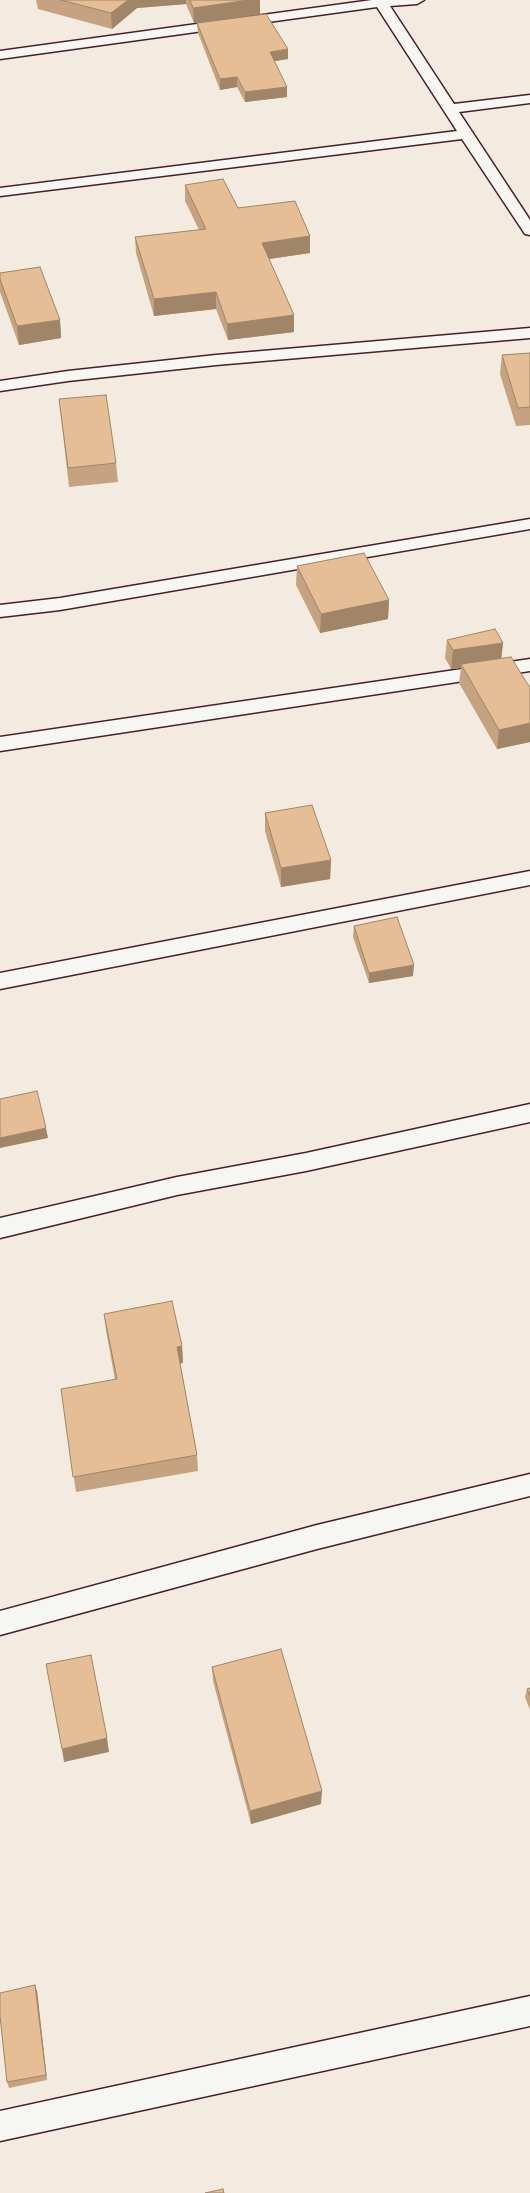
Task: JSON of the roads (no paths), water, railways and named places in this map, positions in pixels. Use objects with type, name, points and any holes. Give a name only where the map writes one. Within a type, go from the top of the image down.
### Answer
[{"type":"street","points":[[0,55],[380,2],[417,0]]},
{"type":"street","points":[[380,2],[466,134],[528,223]]},
{"type":"street","points":[[450,109],[530,99]]},
{"type":"street","points":[[0,192],[466,134]]},
{"type":"street","points":[[0,386],[68,376],[216,360],[530,333]]},
{"type":"street","points":[[0,611],[60,604],[530,524]]},
{"type":"street","points":[[0,744],[530,665]]},
{"type":"street","points":[[0,981],[530,878]]},
{"type":"street","points":[[0,1228],[177,1186],[306,1162],[530,1113]]},
{"type":"street","points":[[0,1623],[318,1537],[530,1485]]},
{"type":"street","points":[[0,2126],[530,2011]]}]
